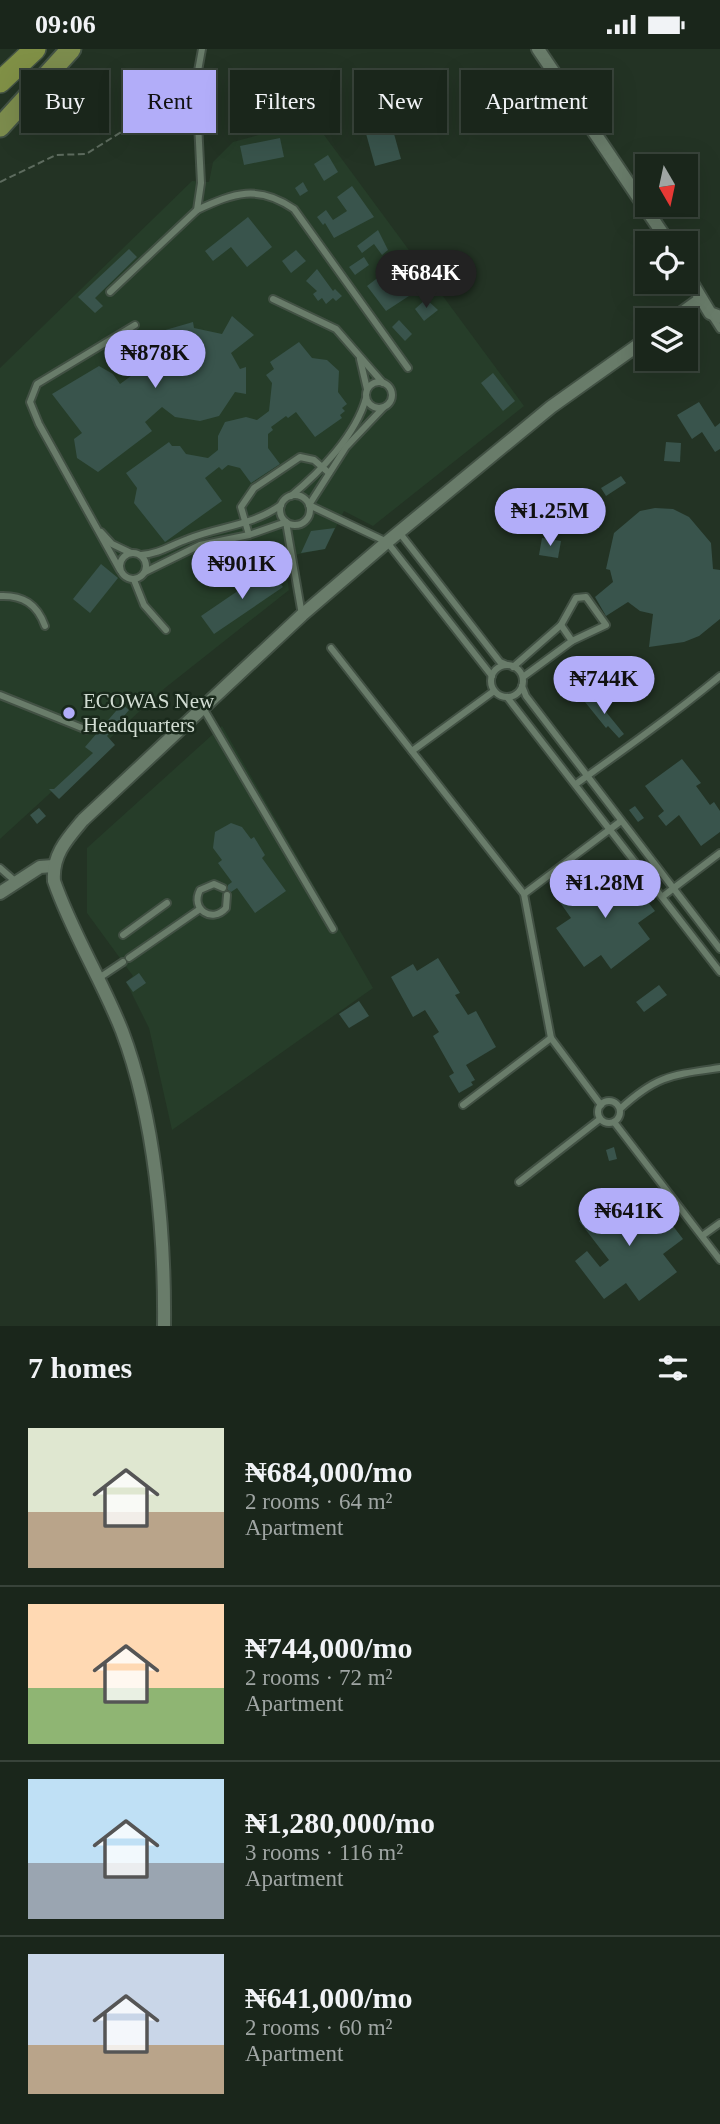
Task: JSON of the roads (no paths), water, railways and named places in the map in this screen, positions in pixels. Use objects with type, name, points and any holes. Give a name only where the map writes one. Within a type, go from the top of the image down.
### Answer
[{"type":"highway","points":[[0,82],[35,49]]},
{"type":"highway","points":[[0,127],[71,49]]},
{"type":"street","points":[[538,49],[661,231]]},
{"type":"street","points":[[698,294],[715,315]]},
{"type":"street","points":[[689,308],[701,299]]},
{"type":"street","points":[[164,1326],[160,1235],[146,1129],[127,1047],[99,978],[60,898],[53,866],[66,839],[83,820],[302,615],[551,407],[635,347]]},
{"type":"street","points":[[0,893],[40,867],[53,866]]},
{"type":"lane","points":[[197,209],[201,183],[197,100],[202,49]]},
{"type":"lane","points":[[110,292],[197,209],[220,199],[249,193],[275,196],[294,209],[408,368]]},
{"type":"lane","points":[[134,580],[200,545],[249,535],[286,522],[295,525],[304,522],[309,514],[309,505],[346,447],[390,403],[390,387],[383,383],[336,329],[272,299]]},
{"type":"lane","points":[[715,315],[720,329]]},
{"type":"lane","points":[[135,325],[37,384],[32,393],[33,412],[121,570],[126,577],[134,580],[144,605],[166,630]]},
{"type":"lane","points":[[97,528],[112,544],[141,555],[158,553],[188,539],[262,518],[281,505],[322,466],[355,424],[368,389],[358,354]]},
{"type":"lane","points":[[368,389],[374,383],[383,383]]},
{"type":"lane","points":[[366,398],[371,405],[383,408]]},
{"type":"lane","points":[[249,535],[240,513],[244,499],[272,474],[300,457],[308,457],[329,473]]},
{"type":"lane","points":[[291,496],[299,496],[309,505],[387,542],[492,676],[494,691]]},
{"type":"lane","points":[[281,505],[280,515],[286,522],[302,615]]},
{"type":"lane","points":[[399,532],[500,662],[510,666],[523,677]]},
{"type":"lane","points":[[121,570],[123,557],[131,553]]},
{"type":"lane","points":[[141,555],[146,561],[145,572]]},
{"type":"lane","points":[[0,596],[27,600],[37,609],[45,626]]},
{"type":"lane","points":[[492,676],[498,669],[510,666],[561,625],[580,596],[586,597],[605,621],[603,628],[572,641],[523,677],[522,686],[526,696],[720,949]]},
{"type":"lane","points":[[561,625],[572,641]]},
{"type":"lane","points":[[331,648],[524,894],[551,1038],[601,1105]]},
{"type":"lane","points":[[576,784],[640,736],[660,725],[720,676]]},
{"type":"lane","points":[[507,697],[516,694],[522,686]]},
{"type":"lane","points":[[412,751],[494,691]]},
{"type":"lane","points":[[494,691],[507,697],[720,972]]},
{"type":"lane","points":[[0,695],[87,730]]},
{"type":"lane","points":[[203,708],[333,929]]},
{"type":"lane","points":[[524,894],[621,821]]},
{"type":"lane","points":[[663,898],[720,853]]},
{"type":"lane","points":[[0,867],[16,882]]},
{"type":"lane","points":[[214,884],[225,892],[226,908],[219,914],[208,915],[200,909],[196,899],[200,890],[214,884]]},
{"type":"lane","points":[[123,935],[167,903]]},
{"type":"lane","points":[[99,978],[200,909]]},
{"type":"lane","points":[[463,1105],[551,1038]]},
{"type":"lane","points":[[620,1109],[612,1101],[601,1105],[598,1112],[600,1119],[607,1123],[614,1122],[619,1117],[620,1109],[660,1079],[682,1071],[720,1068]]},
{"type":"lane","points":[[519,1182],[600,1119]]},
{"type":"lane","points":[[614,1122],[720,1260]]},
{"type":"lane","points":[[702,1236],[720,1223]]},
{"type":"place","name":"ECOWAS New Headquarters","points":[[69,713]]}]
